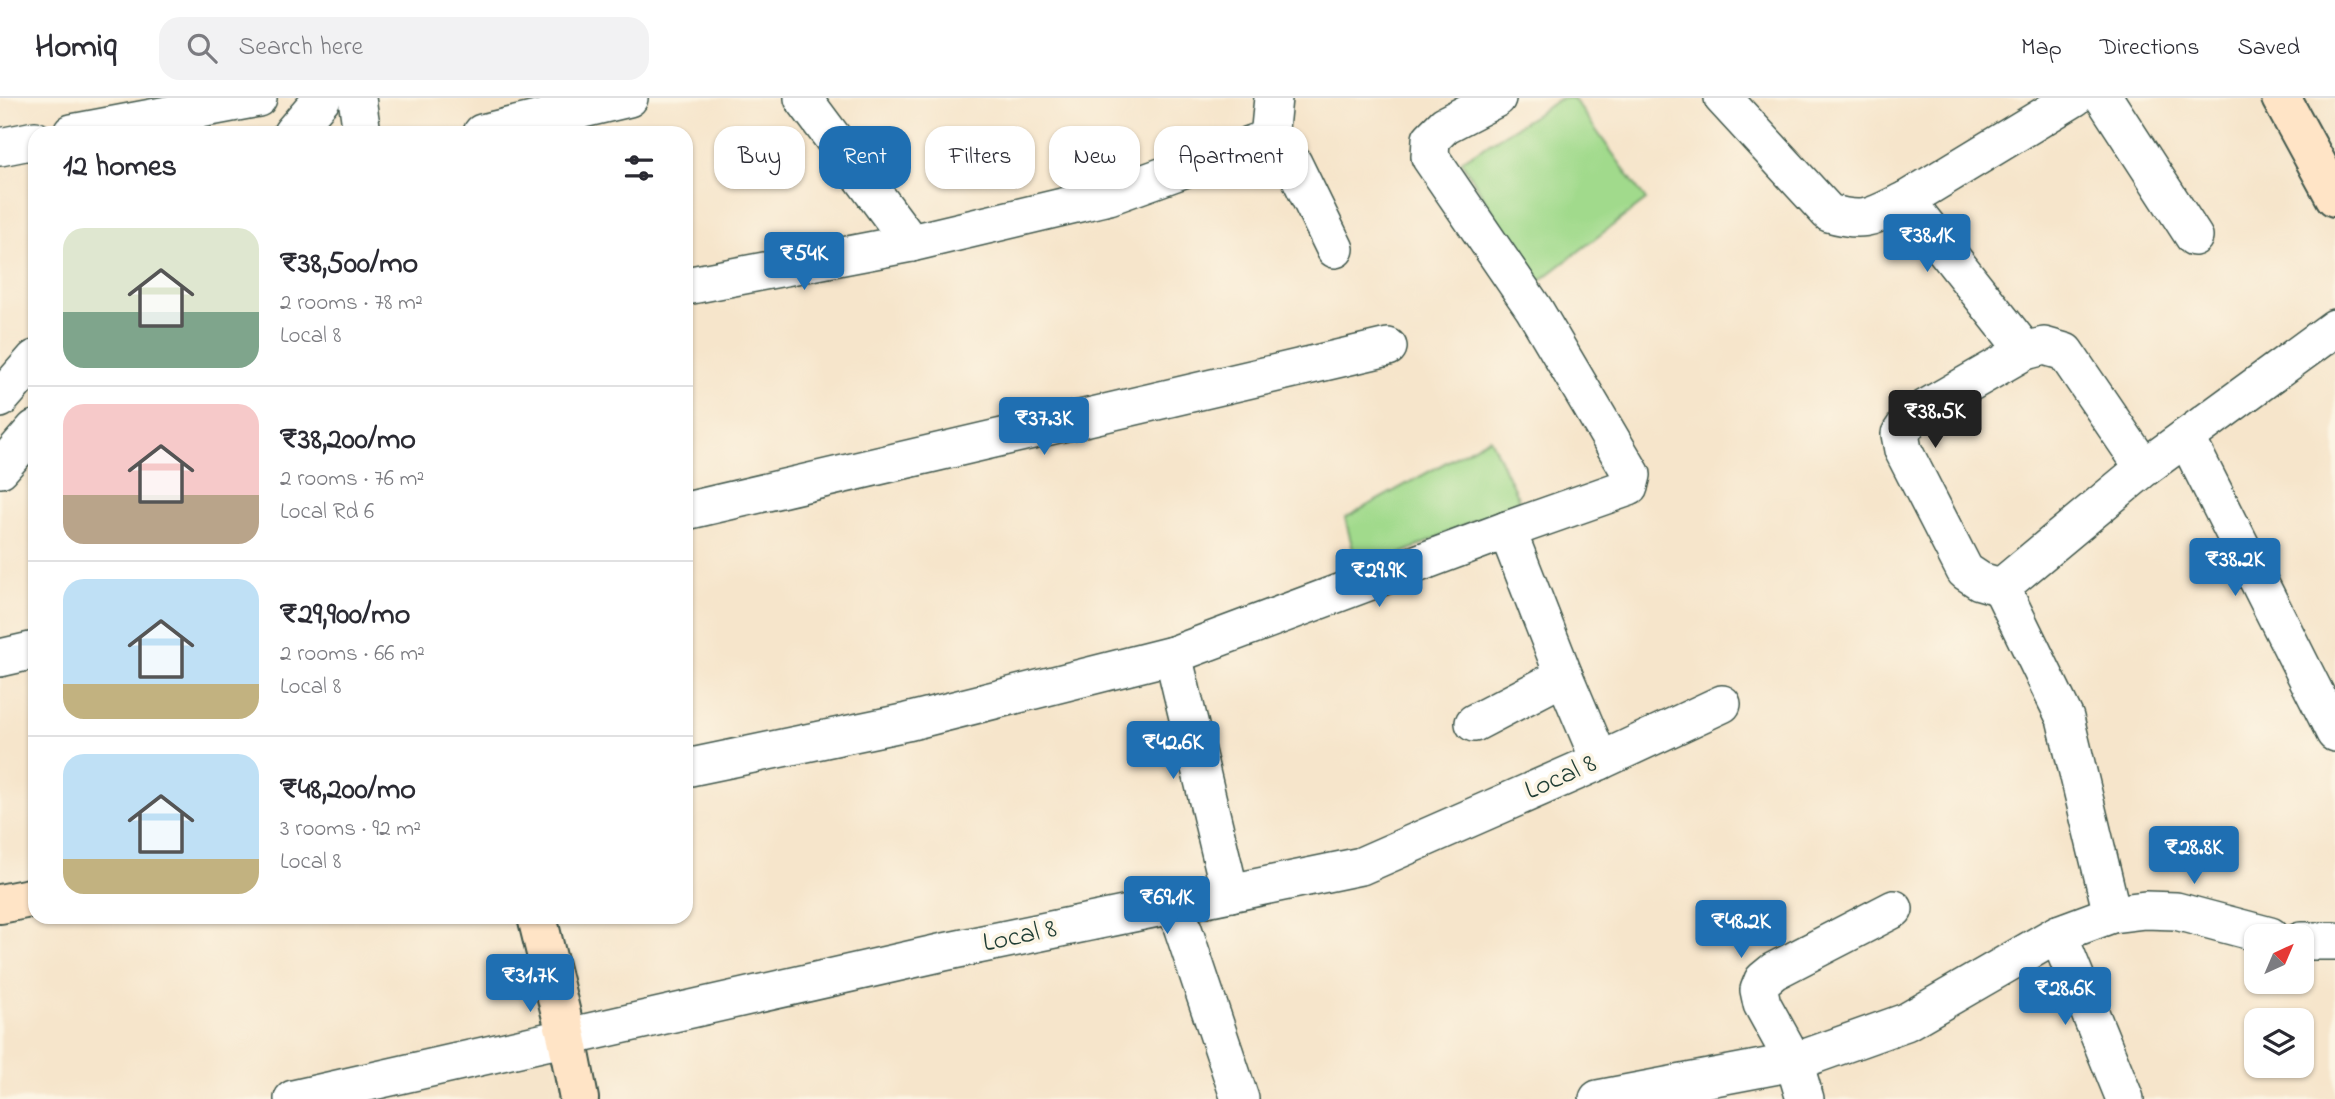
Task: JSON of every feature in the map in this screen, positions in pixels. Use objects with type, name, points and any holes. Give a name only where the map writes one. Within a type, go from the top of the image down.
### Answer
[{"type":"main road","points":[[2286,99],[2335,197]]},
{"type":"main road","points":[[0,904],[28,898]]},
{"type":"main road","points":[[539,924],[579,1099]]},
{"type":"street","points":[[110,126],[260,98]]},
{"type":"street","points":[[238,126],[260,98]]},
{"type":"street","points":[[298,126],[322,98]]},
{"type":"street","points":[[357,98],[361,126]]},
{"type":"street","points":[[511,126],[629,98]]},
{"type":"street","points":[[803,98],[911,243]]},
{"type":"street","points":[[1270,126],[1273,98]]},
{"type":"street","points":[[693,767],[907,722],[1173,656],[1507,530],[1629,488],[1632,475],[1534,309],[1430,157],[1432,139],[1445,125],[1497,98]]},
{"type":"street","points":[[1723,98],[1829,213],[1847,218],[1867,219],[1906,200],[2074,98]]},
{"type":"street","points":[[2104,98],[2194,237]]},
{"type":"street","points":[[0,147],[28,141]]},
{"type":"street","points":[[693,285],[911,243],[1109,196],[1154,180]]},
{"type":"street","points":[[1306,189],[1335,249]]},
{"type":"street","points":[[1906,200],[2025,351]]},
{"type":"street","points":[[2001,587],[2144,468],[2335,328]]},
{"type":"street","points":[[2112,914],[2065,718],[2001,587],[1980,581],[1965,571],[1903,450],[1900,434],[1912,416],[2025,351],[2044,346],[2064,352],[2144,468]]},
{"type":"street","points":[[693,509],[1388,347]]},
{"type":"street","points":[[0,400],[28,367]]},
{"type":"street","points":[[0,470],[28,437]]},
{"type":"street","points":[[2186,437],[2335,733]]},
{"type":"street","points":[[1507,530],[1600,761]]},
{"type":"street","points":[[0,658],[28,652]]},
{"type":"street","points":[[1173,656],[1230,893]]},
{"type":"street","points":[[1474,723],[1564,676]]},
{"type":"street","name":"Local 8","points":[[293,1099],[944,952],[1361,866],[1722,704]]},
{"type":"street","points":[[1175,905],[1240,1099]]},
{"type":"street","points":[[1805,1099],[1794,1062],[1762,1004],[1759,990],[1763,980],[1774,971],[1894,909]]},
{"type":"street","points":[[1598,1099],[1794,1062],[1906,1022],[2058,934],[2112,914],[2145,910],[2175,911],[2244,929]]},
{"type":"street","points":[[2058,934],[2125,1099]]},
{"type":"street","points":[[2314,941],[2335,941]]},
{"type":"green space","points":[[1562,98],[1573,98],[1646,200],[1537,283],[1461,161]]},
{"type":"green space","points":[[1490,438],[1519,500],[1359,573],[1345,518]]}]
